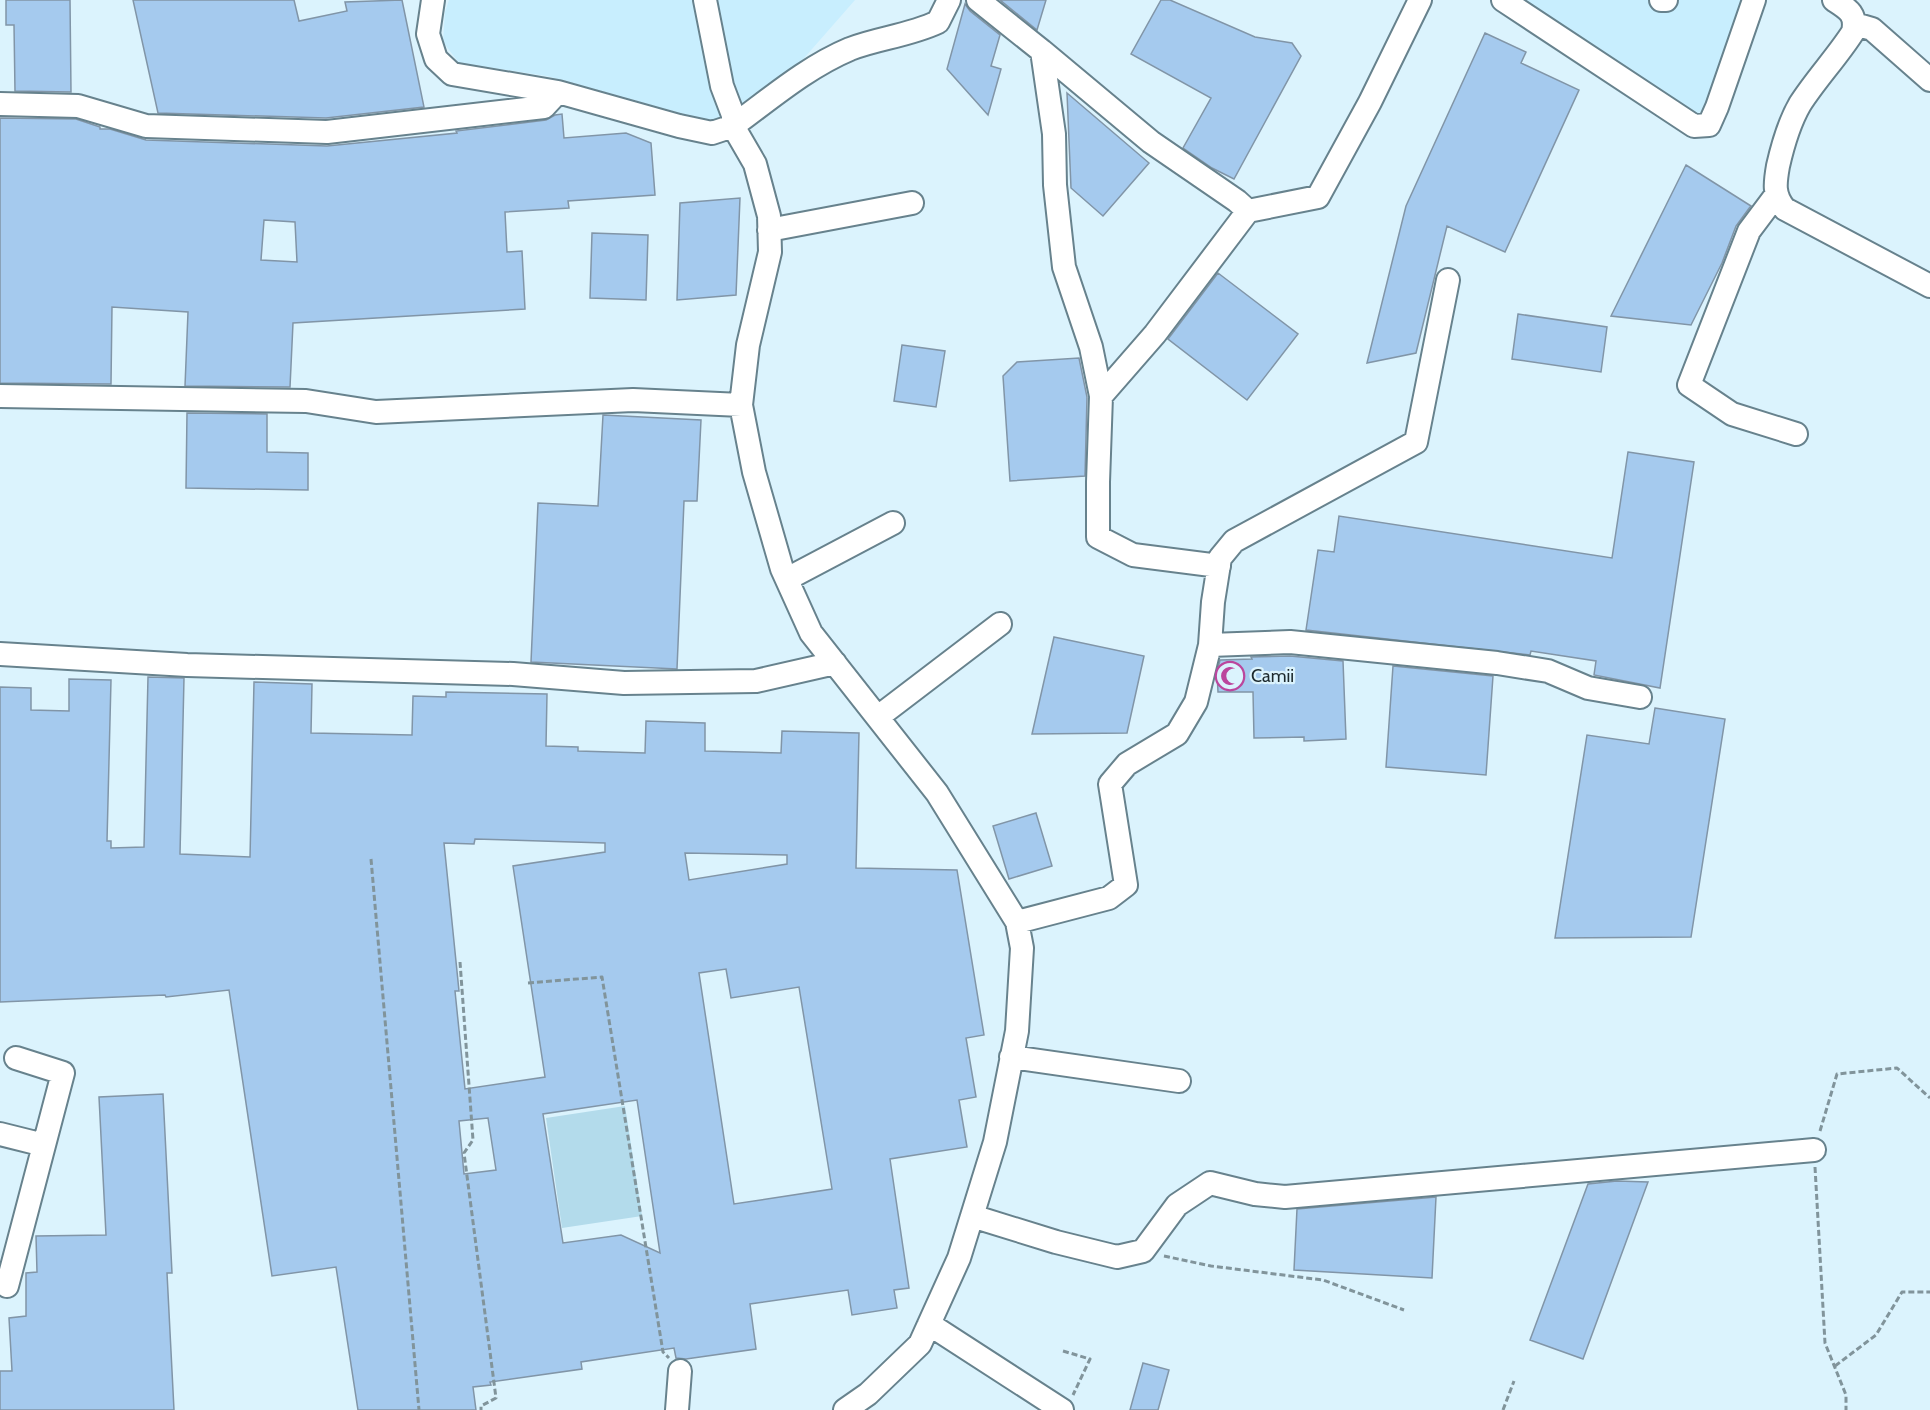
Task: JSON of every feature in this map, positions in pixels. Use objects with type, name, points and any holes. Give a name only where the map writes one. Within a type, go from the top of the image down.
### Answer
[{"type":"street","points":[[433,0],[428,34],[436,59],[452,74],[558,92],[712,133],[733,126],[818,65],[851,49],[910,34],[938,22],[949,0]]},
{"type":"street","points":[[705,0],[722,86],[733,115],[733,126],[755,164],[769,216],[770,252],[748,345],[741,405],[754,471],[787,579],[811,633],[937,793],[1017,922],[1022,948],[1017,1030],[995,1142],[960,1258],[920,1344],[871,1390],[845,1410]]},
{"type":"street","points":[[978,0],[1151,142],[1248,211]]},
{"type":"street","points":[[1101,396],[1155,334],[1248,211],[1318,197],[1370,102],[1420,0]]},
{"type":"street","points":[[1503,0],[1694,126],[1709,125],[1754,0]]},
{"type":"street","points":[[1660,0],[1666,0]]},
{"type":"street","points":[[1834,0],[1850,10],[1855,24],[1850,38],[1801,103],[1793,118],[1778,168],[1774,187],[1776,195],[1785,209],[1930,286]]},
{"type":"street","points":[[1855,24],[1872,29],[1930,80]]},
{"type":"street","points":[[1042,51],[1054,134],[1055,185],[1064,267],[1091,347],[1101,396],[1098,537],[1133,555],[1219,566]]},
{"type":"street","points":[[0,104],[78,105],[146,126],[327,132],[544,107],[558,92]]},
{"type":"street","points":[[1776,195],[1749,231],[1689,385],[1732,414],[1796,434]]},
{"type":"street","points":[[769,230],[912,202]]},
{"type":"street","points":[[1017,922],[1109,898],[1126,885],[1110,784],[1127,764],[1177,734],[1196,702],[1210,645],[1213,602],[1220,558],[1234,541],[1416,442],[1449,280]]},
{"type":"street","points":[[0,396],[306,401],[376,412],[633,400],[741,405]]},
{"type":"street","points":[[787,579],[893,523]]},
{"type":"street","points":[[878,717],[1000,624]]},
{"type":"street","points":[[1210,645],[1290,642],[1497,663],[1548,671],[1588,688],[1640,697]]},
{"type":"street","points":[[0,654],[187,665],[513,675],[624,683],[756,681],[835,663]]},
{"type":"street","points":[[1011,1057],[1179,1081]]},
{"type":"street","points":[[7,1286],[63,1073],[16,1058]]},
{"type":"street","points":[[0,1134],[44,1145]]},
{"type":"street","points":[[972,1216],[1056,1242],[1117,1257],[1143,1251],[1177,1205],[1210,1183],[1255,1194],[1285,1197],[1814,1150]]},
{"type":"street","points":[[929,1324],[1066,1405]]},
{"type":"street","points":[[677,1410],[680,1371]]},
{"type":"path","points":[[371,859],[420,1410]]},
{"type":"path","points":[[460,962],[473,1140],[464,1153],[496,1398],[481,1406],[481,1410]]},
{"type":"path","points":[[528,983],[602,977],[663,1352],[680,1371]]},
{"type":"path","points":[[1846,1410],[1846,1395],[1825,1343],[1814,1150],[1837,1074],[1898,1068],[1930,1098]]},
{"type":"path","points":[[1143,1251],[1211,1266],[1323,1280],[1404,1310]]},
{"type":"path","points":[[1835,1366],[1876,1335],[1902,1292],[1930,1292]]},
{"type":"path","points":[[1063,1350],[1090,1359],[1066,1405]]},
{"type":"path","points":[[1503,1410],[1514,1381]]},
{"type":"shaded area","points":[[449,0],[855,0],[784,81],[719,124],[547,76],[459,63],[443,42],[445,12]]},
{"type":"shaded area","points":[[1521,0],[1742,0],[1709,107],[1692,117]]},
{"type":"shaded area","points":[[625,1106],[642,1216],[562,1228],[546,1118]]},
{"type":"building","points":[[6,0],[70,0],[71,92],[15,91],[14,25],[6,25]]},
{"type":"building","points":[[133,0],[294,0],[299,21],[347,11],[345,2],[402,0],[424,107],[326,118],[158,113]]},
{"type":"building","points":[[1000,0],[1046,0],[1037,30]]},
{"type":"building","points":[[1161,0],[1170,0],[1255,37],[1292,43],[1301,56],[1234,179],[1212,168],[1183,148],[1211,98],[1131,54]]},
{"type":"building","points":[[965,4],[970,11],[1000,35],[991,66],[1001,69],[988,115],[947,69]]},
{"type":"building","points":[[1485,33],[1526,52],[1521,63],[1579,90],[1505,252],[1447,226],[1416,353],[1367,363],[1406,206]]},
{"type":"building","points":[[1067,93],[1149,163],[1103,216],[1071,188]]},
{"type":"building","points":[[562,114],[564,138],[626,133],[651,143],[655,195],[568,201],[569,208],[505,212],[507,252],[522,251],[525,309],[293,323],[290,387],[185,386],[188,312],[112,307],[111,384],[0,383],[0,118],[76,119],[100,127],[100,129],[110,129],[146,140],[327,146],[457,133],[456,131],[546,120]],"holes":[[[264,220],[295,222],[297,262],[261,260]]]},
{"type":"building","points":[[1686,165],[1751,206],[1736,226],[1722,263],[1691,325],[1611,316]]},
{"type":"building","points":[[740,198],[736,295],[677,300],[680,203]]},
{"type":"building","points":[[592,233],[648,235],[646,300],[590,298]]},
{"type":"building","points":[[1218,273],[1298,334],[1247,400],[1168,339]]},
{"type":"building","points":[[1518,314],[1607,327],[1601,372],[1512,359]]},
{"type":"building","points":[[902,345],[945,351],[936,407],[894,401]]},
{"type":"building","points":[[1079,358],[1087,397],[1085,476],[1010,481],[1003,376],[1017,362]]},
{"type":"building","points":[[187,413],[267,414],[267,452],[308,453],[308,490],[186,488]]},
{"type":"building","points":[[603,415],[701,420],[697,501],[684,501],[677,669],[531,662],[538,503],[598,506]]},
{"type":"building","points":[[1628,452],[1694,462],[1660,688],[1594,675],[1596,661],[1531,651],[1530,655],[1306,630],[1318,550],[1334,552],[1339,516],[1612,558]]},
{"type":"building","points":[[1054,637],[1144,656],[1127,733],[1032,734]]},
{"type":"building","points":[[1290,656],[1343,661],[1346,739],[1304,741],[1304,737],[1254,738],[1253,692],[1218,692],[1217,672],[1220,660]]},
{"type":"building","points":[[1393,666],[1493,676],[1486,775],[1386,767]]},
{"type":"building","points":[[148,677],[184,678],[180,854],[250,857],[254,682],[312,684],[311,733],[412,735],[413,696],[446,697],[446,692],[547,694],[546,746],[578,747],[578,751],[645,753],[646,721],[705,723],[705,751],[781,753],[782,731],[859,733],[856,868],[957,870],[984,1035],[966,1038],[976,1097],[959,1100],[967,1147],[890,1159],[909,1288],[894,1290],[897,1308],[852,1315],[848,1290],[750,1304],[756,1349],[686,1359],[676,1358],[674,1348],[581,1362],[582,1369],[490,1382],[491,1385],[473,1387],[476,1410],[358,1410],[336,1267],[272,1276],[229,990],[166,997],[165,995],[0,1002],[0,687],[31,688],[31,710],[69,711],[69,679],[111,680],[107,841],[111,841],[111,848],[144,847]],"holes":[[[475,839],[605,843],[605,852],[513,866],[545,1077],[465,1089],[455,991],[459,991],[444,843],[474,844]],[[685,853],[787,855],[787,864],[689,880]],[[726,969],[731,998],[799,987],[832,1189],[734,1204],[699,973]],[[637,1100],[660,1253],[621,1235],[563,1243],[543,1114]],[[488,1118],[496,1170],[464,1174],[459,1121]]]},
{"type":"building","points":[[1655,708],[1725,719],[1691,937],[1555,938],[1587,735],[1649,744]]},
{"type":"building","points":[[1036,813],[1052,866],[1009,879],[993,826]]},
{"type":"building","points":[[163,1094],[172,1273],[167,1273],[174,1410],[0,1410],[0,1371],[12,1371],[9,1318],[26,1316],[26,1273],[37,1272],[36,1236],[106,1235],[99,1097]]},
{"type":"building","points":[[1617,1181],[1648,1182],[1583,1359],[1530,1340],[1588,1184]]},
{"type":"building","points":[[1436,1197],[1432,1278],[1294,1270],[1297,1209]]},
{"type":"building","points":[[1143,1363],[1169,1370],[1158,1410],[1130,1410]]},
{"type":"place","name":"Camii","points":[[1230,676]]}]
